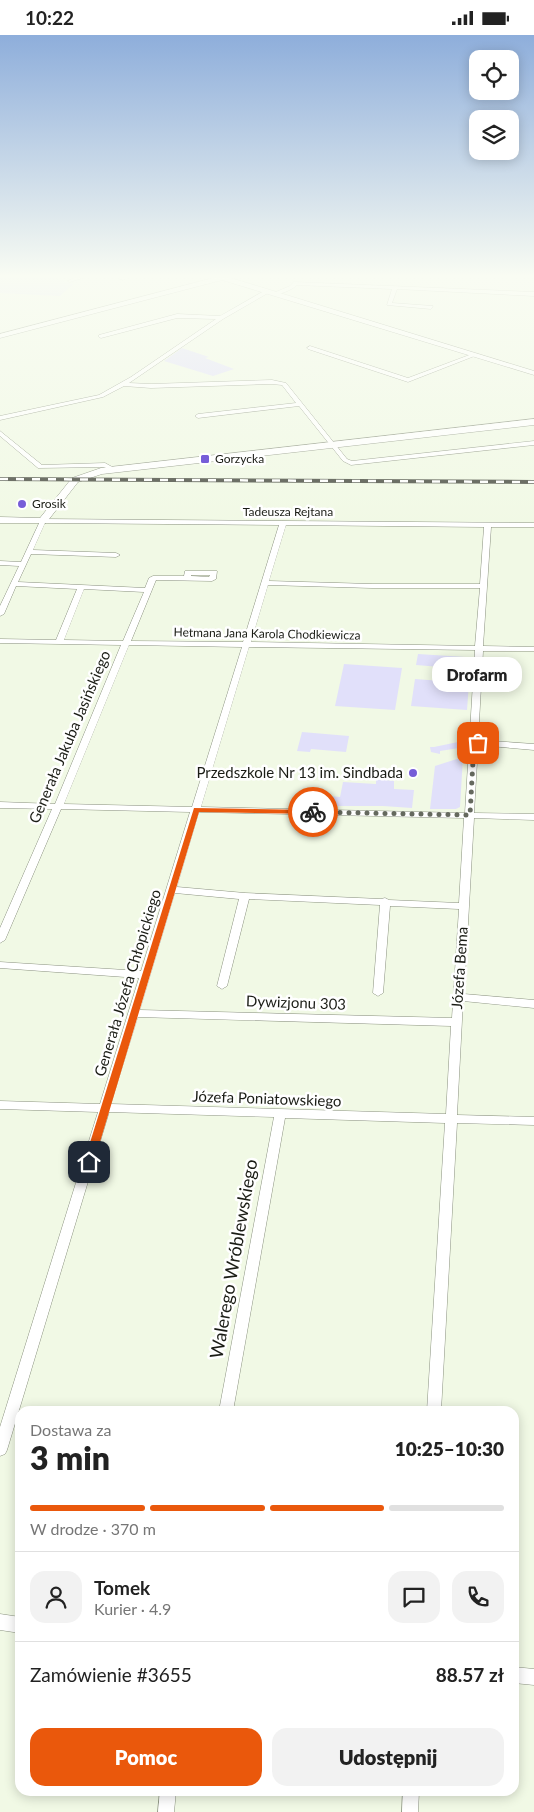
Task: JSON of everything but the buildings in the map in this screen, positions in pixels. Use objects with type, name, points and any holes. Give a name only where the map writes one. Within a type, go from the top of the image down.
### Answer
[{"type":"street","points":[[0,418],[91,399],[124,384],[158,361]]},
{"type":"street","points":[[350,361],[408,380],[458,361]]},
{"type":"street","points":[[494,361],[534,373]]},
{"type":"street","points":[[124,384],[151,386],[284,384],[347,462],[357,463],[534,443]]},
{"type":"street","points":[[198,416],[301,404]]},
{"type":"street","points":[[0,614],[3,599],[14,584],[43,521],[74,480],[90,473],[534,422]]},
{"type":"street","points":[[0,433],[40,467],[105,465],[113,469]]},
{"type":"street","points":[[0,520],[43,521]]},
{"type":"street","name":"Tadeusza Rejtana","points":[[43,521],[534,525]]},
{"type":"street","name":"Generała Józefa Chłopickiego","points":[[0,1450],[2,1434],[106,1108],[283,524]]},
{"type":"street","name":"Józefa Bema","points":[[434,1406],[456,1022],[488,525]]},
{"type":"street","points":[[28,552],[116,555]]},
{"type":"street","points":[[0,563],[23,564]]},
{"type":"street","points":[[14,584],[147,590],[153,578],[187,578]]},
{"type":"street","points":[[264,583],[372,586],[483,586]]},
{"type":"street","points":[[59,642],[81,587]]},
{"type":"street","name":"Generała Jakuba Jasińskiego","points":[[0,940],[52,815],[58,807],[147,590]]},
{"type":"street","name":"Hetmana Jana Karola Chodkiewicza","points":[[0,641],[534,649]]},
{"type":"street","points":[[474,743],[534,747]]},
{"type":"street","points":[[0,805],[534,817]]},
{"type":"street","points":[[172,890],[245,896],[464,906]]},
{"type":"street","points":[[222,986],[245,896]]},
{"type":"street","points":[[378,993],[385,901]]},
{"type":"street","points":[[0,965],[146,975]]},
{"type":"street","points":[[458,997],[534,1003]]},
{"type":"street","name":"Dywizjonu 303","points":[[135,1013],[456,1022]]},
{"type":"street","name":"Józefa Poniatowskiego","points":[[0,1105],[280,1115],[534,1121]]},
{"type":"street","name":"Walerego Wróblewskiego","points":[[227,1406],[280,1115]]},
{"type":"street","points":[[0,1623],[15,1624]]},
{"type":"street","points":[[519,1676],[534,1677]]},
{"type":"street","points":[[166,1812],[168,1796]]},
{"type":"street","points":[[410,1812],[411,1796]]},
{"type":"shaded area","points":[[164,361],[213,361],[234,369],[213,376]]},
{"type":"shaded area","points":[[418,654],[466,657],[465,669],[416,665]]},
{"type":"shaded area","points":[[344,664],[402,668],[395,710],[335,706]]},
{"type":"shaded area","points":[[415,679],[469,683],[467,710],[411,706]]},
{"type":"shaded area","points":[[302,732],[349,736],[346,752],[311,749],[310,752],[297,751]]},
{"type":"shaded area","points":[[460,737],[465,737],[464,751],[459,752],[459,748],[440,751],[440,754],[431,752],[430,747],[458,742]]},
{"type":"shaded area","points":[[463,757],[460,807],[456,809],[430,809],[435,766]]},
{"type":"shaded area","points":[[376,779],[394,781],[394,789],[414,790],[412,808],[298,806],[298,793],[340,797],[343,782],[376,784]]},
{"type":"railway","points":[[0,479],[534,482]]},
{"type":"way so far","points":[[313,812],[470,815],[474,743],[478,743]]},
{"type":"place","name":"Gorzycka","points":[[205,459]]},
{"type":"place","name":"Grosik","points":[[22,504]]},
{"type":"place","name":"Drofarm","points":[[478,743]]},
{"type":"place","name":"Przedszkole Nr 13 im. Sindbada","points":[[413,773]]},
{"type":"route","points":[[89,1162],[196,809],[313,812]]}]
